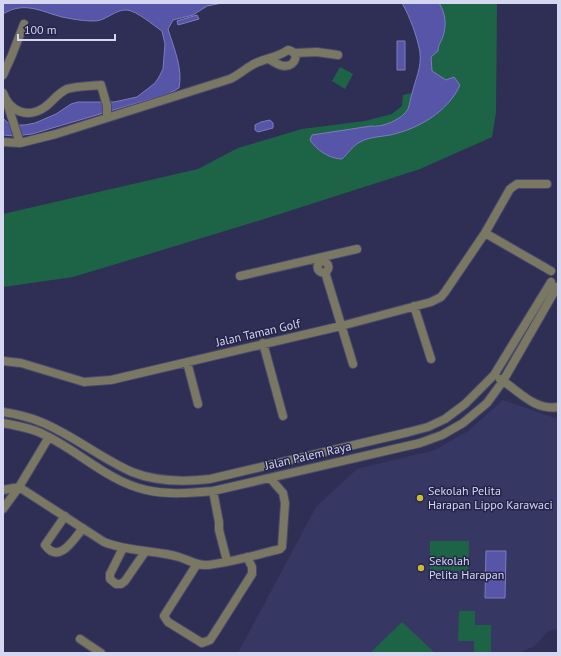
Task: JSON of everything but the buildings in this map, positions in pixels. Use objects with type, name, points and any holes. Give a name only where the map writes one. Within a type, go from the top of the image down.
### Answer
[{"type":"street","points":[[3,75],[24,24]]},
{"type":"street","points":[[3,142],[56,134],[107,115],[230,79],[256,63],[269,60],[288,50],[295,53],[317,52],[338,55]]},
{"type":"street","points":[[269,60],[278,65],[286,66],[293,64],[295,53]]},
{"type":"street","points":[[4,97],[14,110],[31,113],[44,107],[57,95],[68,89],[101,85],[107,106],[107,115]]},
{"type":"street","points":[[4,97],[20,140]]},
{"type":"street","name":"Jalan Taman Golf","points":[[3,361],[39,367],[84,382],[111,380],[263,343],[341,326],[431,302],[441,296],[485,233],[508,192],[513,186],[523,184],[547,184]]},
{"type":"street","points":[[485,233],[555,270],[549,279],[555,285]]},
{"type":"street","points":[[240,276],[321,260],[358,249]]},
{"type":"street","points":[[321,260],[328,266],[328,269],[325,272],[354,364]]},
{"type":"street","name":"Jalan Palem Raya","points":[[3,412],[41,421],[62,431],[109,461],[133,472],[149,477],[169,481],[189,481],[218,477],[428,427],[446,419],[494,375],[555,285]]},
{"type":"street","name":"Jalan Palem Raya","points":[[3,423],[28,428],[49,437],[109,475],[128,484],[146,490],[166,493],[188,494],[211,491],[420,443],[442,435],[464,423],[486,403],[503,381],[555,285]]},
{"type":"street","points":[[414,306],[431,358]]},
{"type":"street","points":[[263,343],[283,416]]},
{"type":"street","points":[[187,362],[198,404]]},
{"type":"street","points":[[494,375],[525,399],[548,408],[558,407]]},
{"type":"street","points":[[3,509],[19,487],[49,437]]},
{"type":"street","points":[[3,490],[19,487],[104,542],[115,547],[179,557],[197,564],[207,565],[280,549],[283,545],[285,503],[283,494],[270,478]]},
{"type":"street","points":[[211,491],[227,561]]},
{"type":"street","points":[[65,516],[45,545],[53,552],[58,552],[66,548],[83,528]]},
{"type":"street","points":[[123,548],[110,574],[110,579],[116,584],[121,584],[125,581],[145,552]]},
{"type":"street","points":[[197,564],[164,616],[168,622],[202,643],[210,640],[252,574],[252,567],[247,557]]},
{"type":"street","points":[[80,639],[101,653]]},
{"type":"shaded area","points":[[3,3],[222,3],[207,6],[193,15],[173,20],[168,29],[179,66],[179,88],[168,94],[32,134],[15,136],[3,135],[3,118],[8,123],[13,125],[25,125],[35,123],[56,114],[71,104],[78,102],[114,102],[137,97],[155,83],[159,77],[163,69],[165,44],[162,31],[131,11],[118,11],[102,20],[89,21],[62,17],[32,8],[18,8],[3,14]]},
{"type":"shaded area","points":[[402,3],[439,3],[444,16],[445,30],[438,51],[431,57],[432,71],[446,80],[454,77],[460,85],[455,95],[440,111],[421,124],[401,132],[363,140],[342,159],[328,156],[313,144],[310,140],[312,135],[371,126],[381,126],[402,116],[408,109],[419,68],[420,52],[415,33]]},
{"type":"shaded area","points":[[197,15],[199,19],[178,25],[177,21]]},
{"type":"shaded area","points":[[397,41],[405,41],[405,70],[397,70]]},
{"type":"shaded area","points":[[270,120],[273,123],[273,128],[258,132],[255,130],[255,125]]},
{"type":"shaded area","name":"Sekolah Pelita Harapan","points":[[503,400],[555,418],[558,416],[558,629],[548,631],[535,646],[519,653],[238,653],[316,507],[357,469],[435,450],[468,431]]},
{"type":"shaded area","points":[[486,551],[506,551],[505,598],[485,598]]},
{"type":"green space","points":[[402,3],[497,3],[496,112],[492,137],[420,169],[258,221],[73,277],[3,287],[3,214],[198,169],[238,148],[302,129],[365,121],[392,114],[402,106],[403,95],[412,93],[420,69],[416,35]]},
{"type":"green space","points":[[340,67],[353,74],[345,89],[332,81]]},
{"type":"green space","points":[[430,541],[469,541],[468,571],[430,570]]},
{"type":"green space","points":[[459,611],[475,611],[475,625],[491,625],[491,653],[474,653],[474,641],[458,641]]},
{"type":"green space","points":[[402,622],[435,653],[370,653]]},
{"type":"place","name":"Sekolah Pelita Harapan Lippo Karawaci","points":[[420,498]]},
{"type":"place","name":"Sekolah Pelita Harapan","points":[[421,568]]}]
